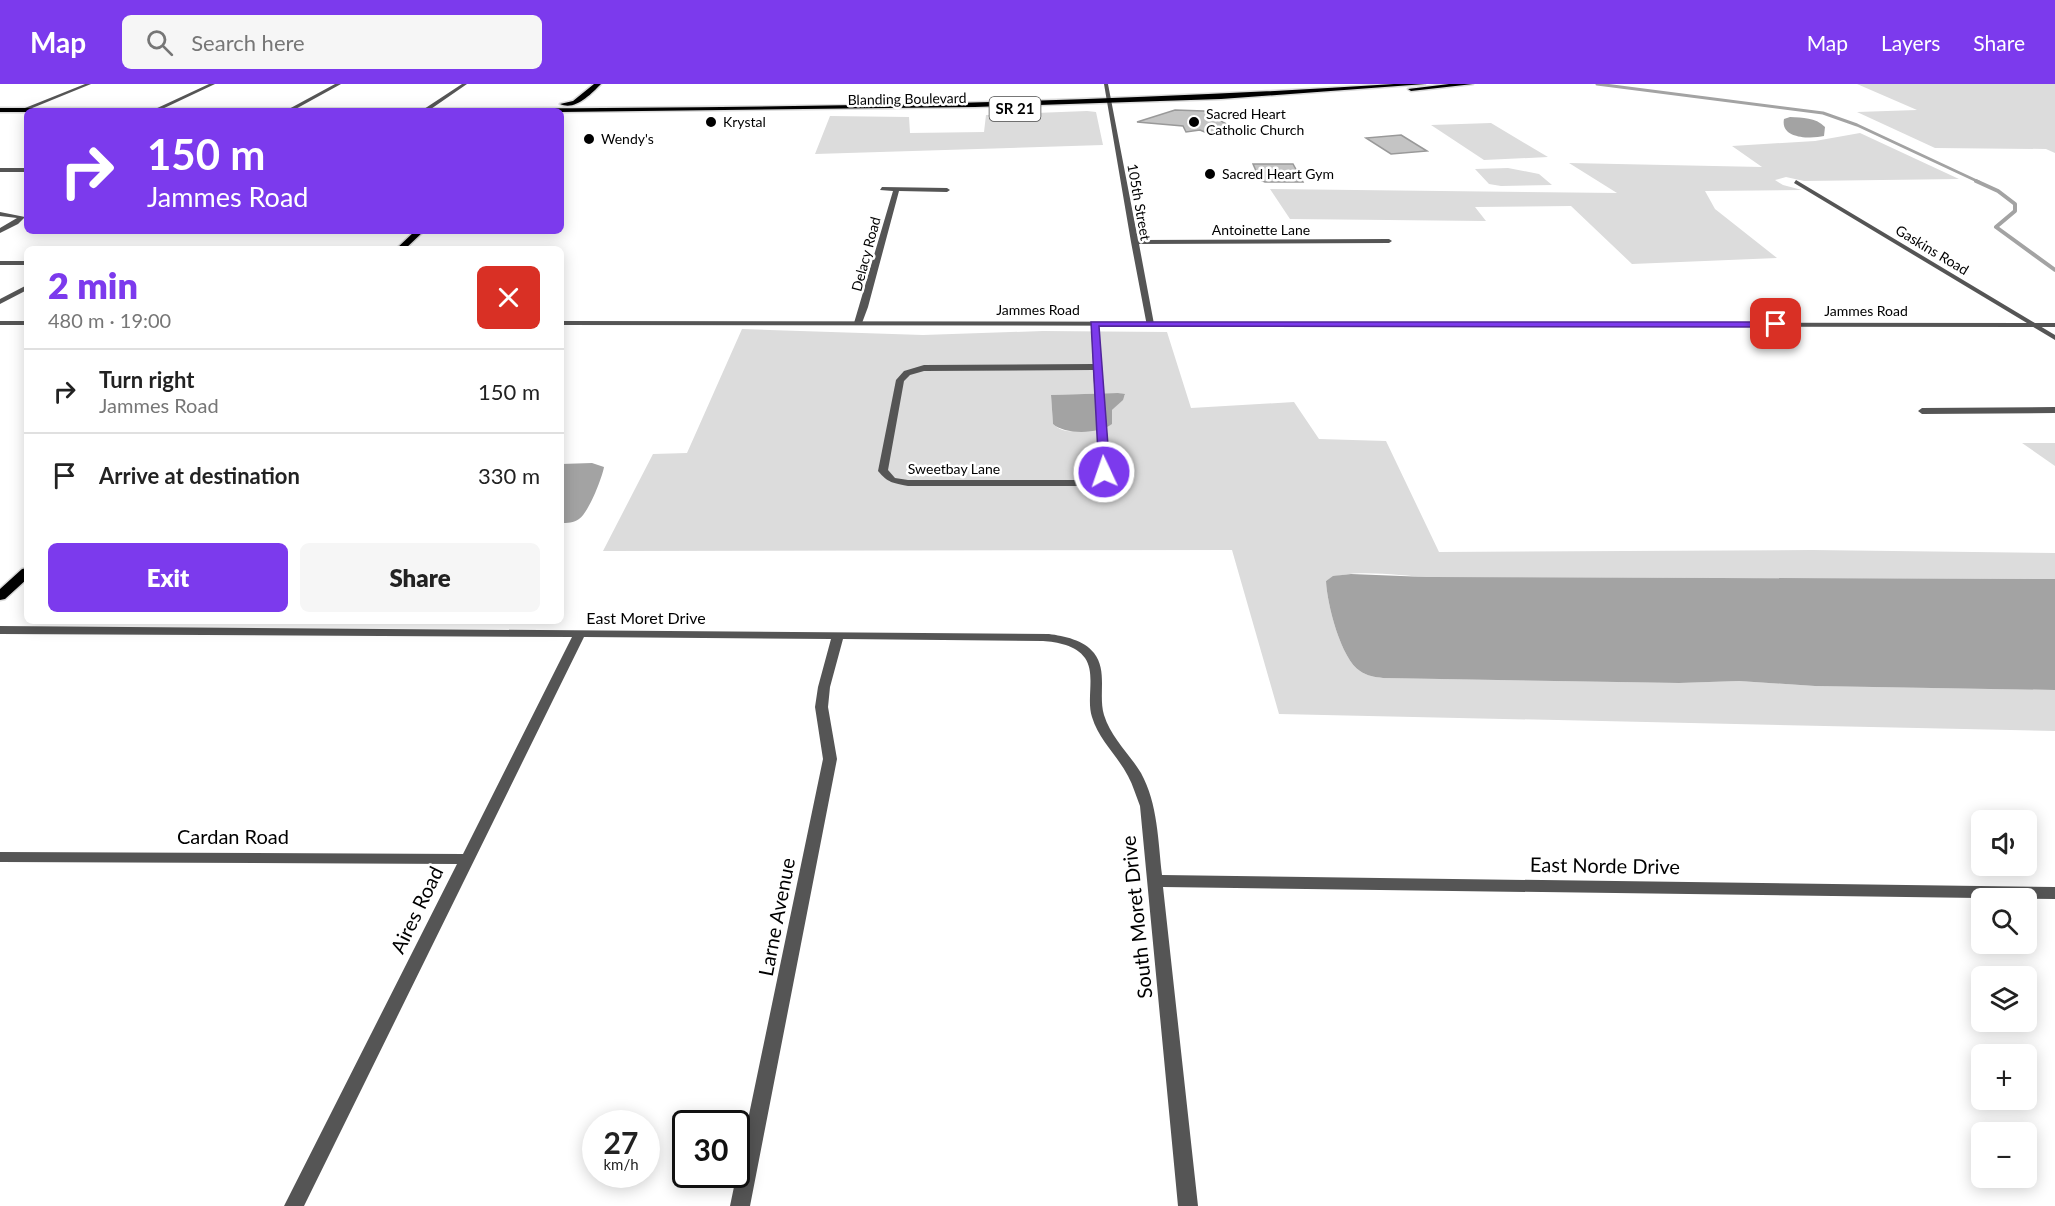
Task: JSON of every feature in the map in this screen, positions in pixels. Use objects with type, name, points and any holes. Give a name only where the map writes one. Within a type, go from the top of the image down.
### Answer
[{"type":"main road","points":[[564,108],[575,104],[598,84]]},
{"type":"main road","name":"Blanding Boulevard","points":[[564,109],[928,109],[1110,104],[1470,84]]},
{"type":"main road","name":"Blanding Boulevard","points":[[1283,95],[1419,86]]},
{"type":"main road","points":[[561,108],[560,103],[572,93]]},
{"type":"main road","name":"Blanding Boulevard","points":[[564,109],[608,112],[850,112],[975,105],[1110,104]]},
{"type":"main road","name":"Blanding Boulevard","points":[[0,110],[23,110]]},
{"type":"main road","points":[[402,246],[416,234]]},
{"type":"main road","points":[[0,596],[24,575]]},
{"type":"street","points":[[28,108],[90,84]]},
{"type":"street","points":[[160,108],[213,84]]},
{"type":"street","points":[[294,108],[339,84]]},
{"type":"street","points":[[429,108],[465,84]]},
{"type":"street","name":"105th Street","points":[[1106,84],[1150,324]]},
{"type":"street","points":[[0,170],[24,170]]},
{"type":"street","name":"Gaskins Road","points":[[1796,182],[2055,338]]},
{"type":"street","points":[[882,189],[947,190]]},
{"type":"street","name":"Delacy Road","points":[[858,323],[896,191]]},
{"type":"street","points":[[0,214],[22,217],[21,220],[0,231]]},
{"type":"street","name":"Antoinette Lane","points":[[1134,242],[1389,241]]},
{"type":"street","points":[[0,263],[24,263]]},
{"type":"street","points":[[0,302],[24,289]]},
{"type":"street","points":[[0,323],[24,323]]},
{"type":"street","name":"Jammes Road","points":[[564,323],[2055,325]]},
{"type":"street","name":"Sweetbay Lane","points":[[1094,324],[1105,468],[1103,476],[1098,480],[1081,483],[908,483],[892,480],[883,471],[900,380],[907,373],[924,368],[1096,367]]},
{"type":"street","points":[[1922,411],[2055,410]]},
{"type":"street","name":"East Moret Drive","points":[[0,630],[1042,637],[1059,639],[1075,646]]},
{"type":"street","name":"Aires Road","points":[[294,1206],[580,634]]},
{"type":"street","name":"Larne Avenue","points":[[740,1206],[830,759],[821,704],[838,636]]},
{"type":"street","name":"South Moret Drive","points":[[1075,646],[1089,654],[1095,667],[1097,712],[1105,734],[1134,775],[1147,806],[1188,1206]]},
{"type":"street","name":"Cardan Road","points":[[0,857],[466,859]]},
{"type":"street","name":"East Norde Drive","points":[[1155,882],[2055,892]]},
{"type":"shaded area","points":[[1857,84],[2055,84],[2055,153],[2046,149],[1935,148],[1857,112],[1917,110]]},
{"type":"shaded area","points":[[1096,112],[1103,145],[815,154],[830,116],[909,117],[910,133],[984,132],[986,115]]},
{"type":"shaded area","points":[[1790,117],[1817,121],[1825,127],[1824,136],[1805,137],[1791,134],[1784,126],[1784,119]]},
{"type":"shaded area","points":[[1491,123],[1548,157],[1484,160],[1431,125]]},
{"type":"shaded area","points":[[1860,133],[1959,179],[1804,181],[1786,177],[1775,180],[1783,185],[1802,190],[1705,191],[1715,209],[1777,258],[1632,264],[1571,206],[1475,207],[1486,221],[1290,219],[1270,189],[1617,193],[1569,163],[1762,167],[1732,146],[1815,141]]},
{"type":"shaded area","points":[[1508,168],[1539,174],[1552,185],[1501,186],[1489,184],[1475,169]]},
{"type":"shaded area","points":[[742,329],[923,335],[1043,331],[1167,332],[1191,408],[1294,402],[1319,439],[1386,441],[1439,552],[1812,550],[2055,553],[2055,579],[1426,577],[1346,574],[1326,581],[1329,603],[1336,630],[1347,655],[1353,665],[1365,674],[1383,678],[1679,683],[1739,681],[1815,686],[2055,690],[2055,731],[1279,714],[1232,550],[603,551],[653,454],[687,453]],"holes":[[[1118,393],[1125,395],[1112,410],[1111,418],[1090,428],[1067,431],[1053,424],[1051,395]]]},
{"type":"shaded area","points":[[1125,394],[1123,400],[1112,410],[1112,424],[1106,427],[1082,432],[1065,430],[1053,424],[1051,395]]},
{"type":"shaded area","points":[[2022,443],[2055,443],[2055,466]]},
{"type":"shaded area","points":[[592,463],[604,467],[591,502],[583,515],[573,522],[564,523],[564,464]]},
{"type":"shaded area","points":[[1351,574],[1426,577],[2055,579],[2055,690],[1815,686],[1739,681],[1679,683],[1383,678],[1363,673],[1353,665],[1336,630],[1326,581],[1333,576]]},
{"type":"building","name":"Sacred Heart Catholic Church","points":[[1175,110],[1204,111],[1235,129],[1207,133],[1200,130],[1186,132],[1183,126],[1137,122]]},
{"type":"building","points":[[1401,135],[1427,151],[1391,154],[1366,138]]},
{"type":"building","points":[[1253,164],[1293,164],[1303,182],[1265,182],[1260,180]]},
{"type":"waterway","points":[[1597,84],[1823,113],[1857,125],[1979,182]]},
{"type":"waterway","points":[[1976,181],[1998,191],[2015,204],[2015,211],[1996,227],[2055,270]]},
{"type":"place","name":"Krystal","points":[[711,122]]},
{"type":"place","name":"Sacred Heart Catholic Church","points":[[1194,122]]},
{"type":"place","name":"Wendy's","points":[[589,139]]},
{"type":"place","name":"Sacred Heart Gym","points":[[1210,174]]},
{"type":"route","points":[[1104,472],[1094,324],[1776,324]]}]
